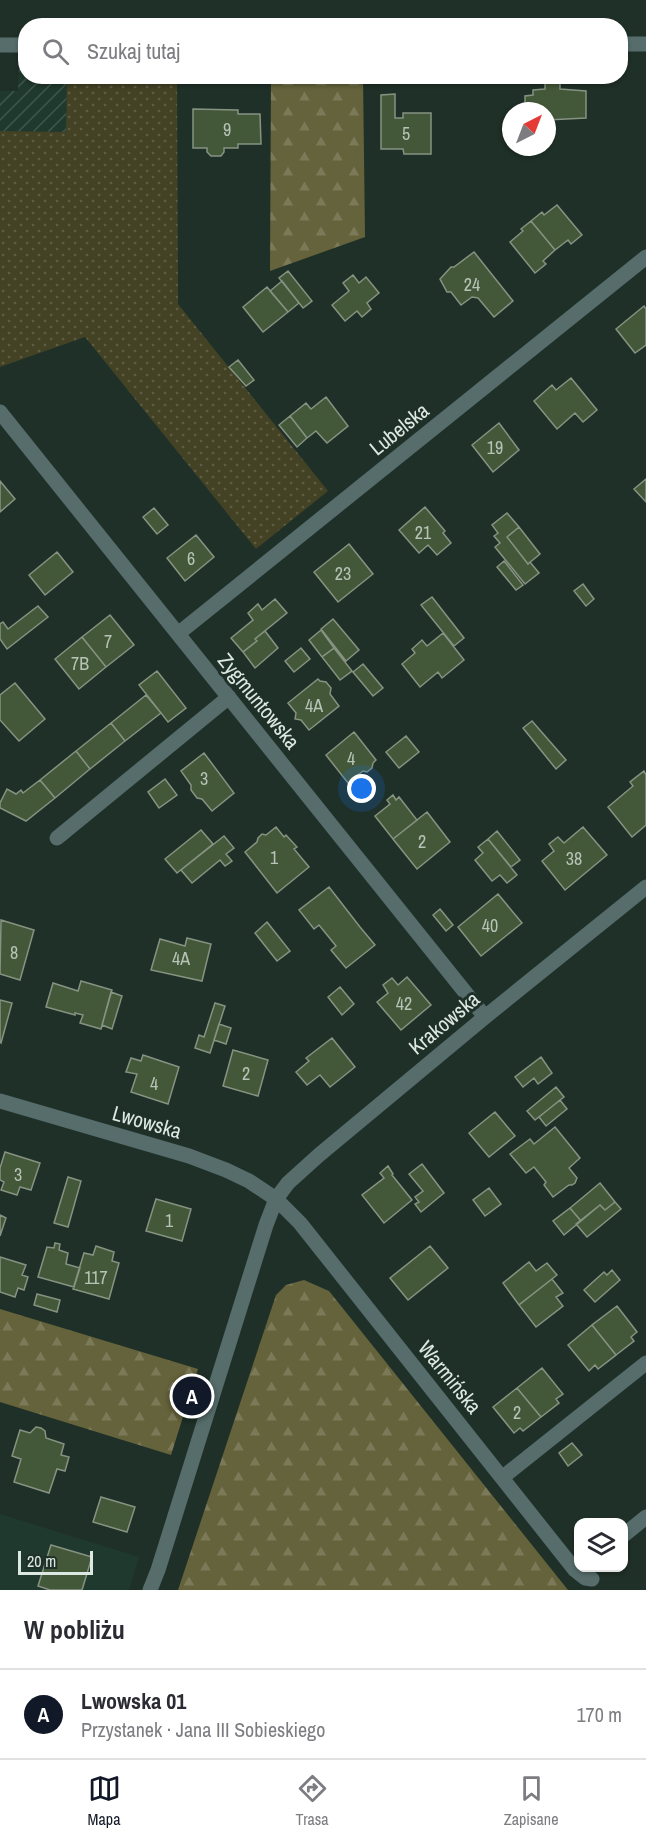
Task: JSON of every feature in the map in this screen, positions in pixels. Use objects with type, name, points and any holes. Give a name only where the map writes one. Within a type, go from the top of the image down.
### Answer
[{"type":"street","points":[[628,44],[646,44]]},
{"type":"street","points":[[0,45],[18,45]]},
{"type":"street","name":"Lubelska","points":[[178,633],[646,257]]},
{"type":"street","name":"Zygmuntowska","points":[[0,412],[485,1017]]},
{"type":"street","points":[[57,838],[229,697]]},
{"type":"street","name":"Krakowska","points":[[276,1199],[288,1183],[319,1155],[646,887]]},
{"type":"street","name":"Lwowska","points":[[0,1101],[189,1156],[249,1181],[276,1199]]},
{"type":"street","points":[[150,1590],[276,1199]]},
{"type":"street","name":"Warmińska","points":[[276,1199],[300,1223],[575,1570],[585,1578],[592,1579]]},
{"type":"street","points":[[503,1478],[646,1364]]},
{"type":"street","points":[[628,1532],[646,1517]]},
{"type":"street","points":[[158,1570],[158,1590]]},
{"type":"shaded area","points":[[18,84],[67,84],[66,132],[0,131],[0,91],[18,91]]},
{"type":"shaded area","points":[[67,84],[177,84],[178,304],[328,491],[256,549],[85,337],[0,367],[0,131],[66,132]]},
{"type":"shaded area","points":[[0,1514],[139,1557],[129,1590],[0,1590]]},
{"type":"green space","points":[[271,84],[363,84],[365,237],[270,271]]},
{"type":"green space","points":[[304,1280],[329,1291],[568,1590],[178,1590],[276,1295],[286,1285]]},
{"type":"green space","points":[[0,1309],[198,1369],[171,1455],[0,1402]]},
{"type":"building","points":[[545,84],[560,84],[560,89],[586,91],[586,118],[556,120],[556,102],[525,102],[525,96],[533,95],[533,90],[545,89]]},
{"type":"building","points":[[395,94],[395,118],[403,118],[403,113],[431,113],[431,154],[404,154],[403,149],[381,149],[381,95]]},
{"type":"building","points":[[193,109],[238,110],[238,114],[260,114],[261,144],[238,144],[238,148],[224,148],[221,156],[211,156],[207,148],[193,148]]},
{"type":"building","points":[[557,205],[582,235],[571,244],[568,240],[555,250],[531,221],[542,212],[544,215]]},
{"type":"building","points":[[531,221],[555,250],[543,261],[546,264],[535,273],[510,242]]},
{"type":"building","points":[[474,252],[513,301],[494,317],[478,298],[472,297],[461,305],[451,292],[447,292],[440,279],[451,267]]},
{"type":"building","points":[[288,271],[312,301],[303,308],[279,278]]},
{"type":"building","points":[[353,275],[359,283],[366,277],[379,293],[367,303],[371,309],[362,317],[357,311],[345,321],[332,305],[349,291],[343,283]]},
{"type":"building","points":[[282,281],[299,303],[288,312],[270,291]]},
{"type":"building","points":[[267,287],[288,312],[263,332],[243,307]]},
{"type":"building","points":[[644,306],[646,309],[646,345],[635,353],[616,329]]},
{"type":"building","points":[[238,360],[254,380],[246,386],[229,367]]},
{"type":"building","points":[[571,378],[597,410],[583,422],[575,413],[557,429],[534,401],[552,385],[556,390]]},
{"type":"building","points":[[326,397],[348,426],[327,443],[316,431],[307,438],[290,416],[306,403],[311,409]]},
{"type":"building","points":[[290,416],[307,438],[297,447],[279,425]]},
{"type":"building","points":[[499,423],[519,450],[493,472],[472,445]]},
{"type":"building","points":[[646,479],[646,502],[634,489]]},
{"type":"building","points":[[0,481],[15,499],[0,512]]},
{"type":"building","points":[[425,507],[445,531],[443,533],[451,543],[437,555],[428,545],[419,553],[399,530]]},
{"type":"building","points":[[154,508],[168,525],[157,534],[143,517]]},
{"type":"building","points":[[507,513],[519,527],[507,537],[528,564],[530,562],[539,573],[525,584],[495,547],[500,543],[494,536],[498,533],[492,525]]},
{"type":"building","points":[[519,527],[540,554],[528,564],[507,537]]},
{"type":"building","points":[[196,535],[214,557],[185,581],[167,558]]},
{"type":"building","points":[[349,544],[373,574],[338,602],[314,572]]},
{"type":"building","points":[[57,552],[73,572],[45,595],[29,575]]},
{"type":"building","points":[[504,561],[523,585],[516,590],[497,567]]},
{"type":"building","points":[[583,584],[594,599],[586,606],[574,591]]},
{"type":"building","points":[[432,597],[464,638],[454,646],[421,605]]},
{"type":"building","points":[[275,599],[287,613],[243,652],[231,638],[253,620],[248,613],[258,604],[262,610]]},
{"type":"building","points":[[38,606],[48,617],[7,649],[0,639],[0,624],[3,622],[8,629]]},
{"type":"building","points":[[110,615],[134,645],[106,667],[82,637]]},
{"type":"building","points":[[333,619],[359,650],[346,661],[321,629]]},
{"type":"building","points":[[321,630],[334,648],[322,657],[309,640]]},
{"type":"building","points":[[265,631],[278,648],[255,668],[243,652]]},
{"type":"building","points":[[443,633],[464,660],[442,678],[438,672],[420,687],[402,664],[415,653],[412,649],[422,640],[427,646]]},
{"type":"building","points":[[82,637],[106,667],[79,689],[55,659]]},
{"type":"building","points":[[301,648],[310,659],[294,672],[285,661]]},
{"type":"building","points":[[334,648],[352,671],[340,680],[322,657]]},
{"type":"building","points":[[363,664],[383,688],[373,696],[353,672]]},
{"type":"building","points":[[157,671],[186,708],[168,722],[139,685]]},
{"type":"building","points":[[318,679],[326,682],[331,688],[330,694],[339,706],[309,730],[301,720],[295,719],[296,713],[288,703]]},
{"type":"building","points":[[15,683],[45,719],[19,741],[0,720],[0,695]]},
{"type":"building","points":[[146,695],[161,713],[125,741],[111,723]]},
{"type":"building","points":[[532,721],[566,760],[556,769],[523,728]]},
{"type":"building","points":[[111,723],[125,741],[90,769],[76,751]]},
{"type":"building","points":[[354,732],[376,760],[372,768],[367,772],[363,771],[348,783],[326,755]]},
{"type":"building","points":[[406,736],[419,752],[399,768],[386,752]]},
{"type":"building","points":[[76,751],[90,769],[55,798],[40,780]]},
{"type":"building","points":[[204,753],[234,793],[212,811],[202,799],[197,798],[181,771]]},
{"type":"building","points":[[644,771],[646,775],[646,825],[632,837],[608,807],[633,786],[630,782]]},
{"type":"building","points":[[165,779],[177,795],[159,808],[148,792]]},
{"type":"building","points":[[40,780],[55,798],[26,821],[0,808],[7,789],[16,794],[21,790],[23,793]]},
{"type":"building","points":[[393,795],[396,800],[399,797],[417,820],[393,839],[375,816],[390,804],[387,800]]},
{"type":"building","points":[[427,812],[450,842],[417,869],[393,839]]},
{"type":"building","points":[[276,827],[297,847],[294,849],[309,867],[277,893],[245,852],[257,842],[262,834],[266,835]]},
{"type":"building","points":[[583,827],[607,855],[565,890],[542,861],[554,851],[549,844],[558,837],[564,843]]},
{"type":"building","points":[[201,830],[213,844],[177,873],[165,859]]},
{"type":"building","points":[[497,831],[520,860],[511,867],[488,839]]},
{"type":"building","points":[[224,836],[234,848],[226,854],[232,861],[225,866],[220,860],[192,883],[181,870]]},
{"type":"building","points":[[488,839],[517,875],[507,883],[500,875],[492,881],[475,860],[483,853],[478,847]]},
{"type":"building","points":[[329,887],[375,945],[346,968],[331,950],[336,946],[319,925],[314,929],[299,910]]},
{"type":"building","points":[[498,894],[522,923],[481,956],[458,927]]},
{"type":"building","points":[[440,909],[453,925],[446,931],[433,915]]},
{"type":"building","points":[[1,920],[34,930],[20,980],[0,974]]},
{"type":"building","points":[[267,922],[290,951],[277,961],[255,933]]},
{"type":"building","points":[[187,938],[211,944],[202,981],[151,970],[160,939],[185,946]]},
{"type":"building","points":[[407,977],[431,1005],[401,1030],[377,1002],[388,993],[383,985],[392,978],[398,985]]},
{"type":"building","points":[[81,981],[112,990],[101,1029],[80,1023],[83,1015],[46,1007],[53,983],[78,991]]},
{"type":"building","points":[[340,987],[354,1004],[342,1015],[328,997]]},
{"type":"building","points":[[111,992],[122,996],[112,1029],[102,1025]]},
{"type":"building","points":[[0,1000],[12,1003],[1,1043],[0,1042]]},
{"type":"building","points":[[215,1003],[225,1006],[210,1053],[195,1048],[199,1035],[204,1037]]},
{"type":"building","points":[[219,1024],[231,1028],[226,1044],[214,1040]]},
{"type":"building","points":[[332,1038],[355,1067],[330,1087],[320,1075],[307,1085],[296,1072],[309,1061],[306,1058]]},
{"type":"building","points":[[233,1050],[268,1060],[258,1096],[223,1086]]},
{"type":"building","points":[[143,1055],[179,1067],[168,1104],[131,1092],[137,1074],[126,1072],[131,1058],[141,1061]]},
{"type":"building","points":[[541,1057],[552,1073],[538,1084],[534,1078],[523,1087],[515,1077]]},
{"type":"building","points":[[556,1087],[564,1097],[535,1120],[527,1111]]},
{"type":"building","points":[[560,1100],[567,1109],[546,1126],[539,1117]]},
{"type":"building","points":[[495,1112],[515,1136],[489,1157],[469,1133]]},
{"type":"building","points":[[555,1127],[580,1158],[569,1168],[577,1178],[575,1183],[553,1197],[544,1185],[546,1182],[534,1167],[526,1173],[510,1154],[530,1139],[534,1144]]},
{"type":"building","points":[[5,1152],[40,1163],[31,1190],[20,1187],[17,1195],[1,1190],[4,1182],[0,1180],[0,1168]]},
{"type":"building","points":[[422,1164],[444,1193],[421,1212],[415,1204],[419,1202],[415,1197],[423,1191],[409,1174]]},
{"type":"building","points":[[388,1166],[392,1175],[412,1200],[384,1223],[362,1195],[384,1178],[380,1173]]},
{"type":"building","points":[[68,1177],[81,1181],[68,1227],[54,1223]]},
{"type":"building","points":[[600,1183],[615,1202],[605,1210],[600,1205],[581,1221],[570,1208]]},
{"type":"building","points":[[489,1188],[501,1204],[485,1216],[473,1200]]},
{"type":"building","points":[[156,1199],[191,1209],[182,1241],[146,1231]]},
{"type":"building","points":[[615,1202],[621,1209],[587,1237],[576,1224],[600,1205],[605,1210]]},
{"type":"building","points":[[570,1208],[581,1221],[564,1235],[553,1221]]},
{"type":"building","points":[[0,1215],[6,1218],[0,1236]]},
{"type":"building","points":[[55,1243],[60,1244],[59,1250],[68,1253],[66,1264],[80,1268],[74,1287],[38,1277],[47,1247],[54,1248]]},
{"type":"building","points":[[96,1246],[114,1252],[112,1261],[119,1263],[109,1299],[73,1289],[84,1253],[93,1255]]},
{"type":"building","points":[[430,1246],[448,1268],[408,1300],[390,1278]]},
{"type":"building","points":[[0,1257],[26,1265],[22,1275],[28,1277],[24,1290],[18,1288],[15,1297],[0,1292]]},
{"type":"building","points":[[529,1262],[536,1271],[547,1263],[557,1275],[519,1305],[503,1283]]},
{"type":"building","points":[[612,1270],[620,1280],[595,1302],[584,1290],[604,1272],[607,1275]]},
{"type":"building","points":[[552,1279],[563,1293],[556,1297],[563,1306],[536,1327],[519,1305]]},
{"type":"building","points":[[37,1294],[60,1300],[57,1312],[34,1305]]},
{"type":"building","points":[[617,1306],[637,1332],[631,1337],[634,1341],[616,1355],[592,1325]]},
{"type":"building","points":[[592,1325],[616,1355],[598,1369],[595,1365],[589,1371],[568,1345]]},
{"type":"building","points":[[542,1368],[563,1394],[556,1399],[559,1403],[541,1417],[517,1388]]},
{"type":"building","points":[[517,1388],[541,1417],[523,1431],[520,1428],[514,1433],[493,1407]]},
{"type":"building","points":[[36,1427],[45,1431],[46,1438],[64,1444],[61,1455],[69,1457],[65,1471],[57,1469],[49,1493],[14,1482],[21,1459],[12,1456],[20,1430],[30,1433]]},
{"type":"building","points":[[572,1443],[582,1455],[568,1466],[559,1453]]},
{"type":"building","points":[[101,1497],[135,1507],[127,1532],[93,1522]]},
{"type":"building","points":[[51,1545],[92,1557],[82,1590],[50,1590],[38,1586]]},
{"type":"place","name":"Lwowska 01","points":[[192,1396]]}]
